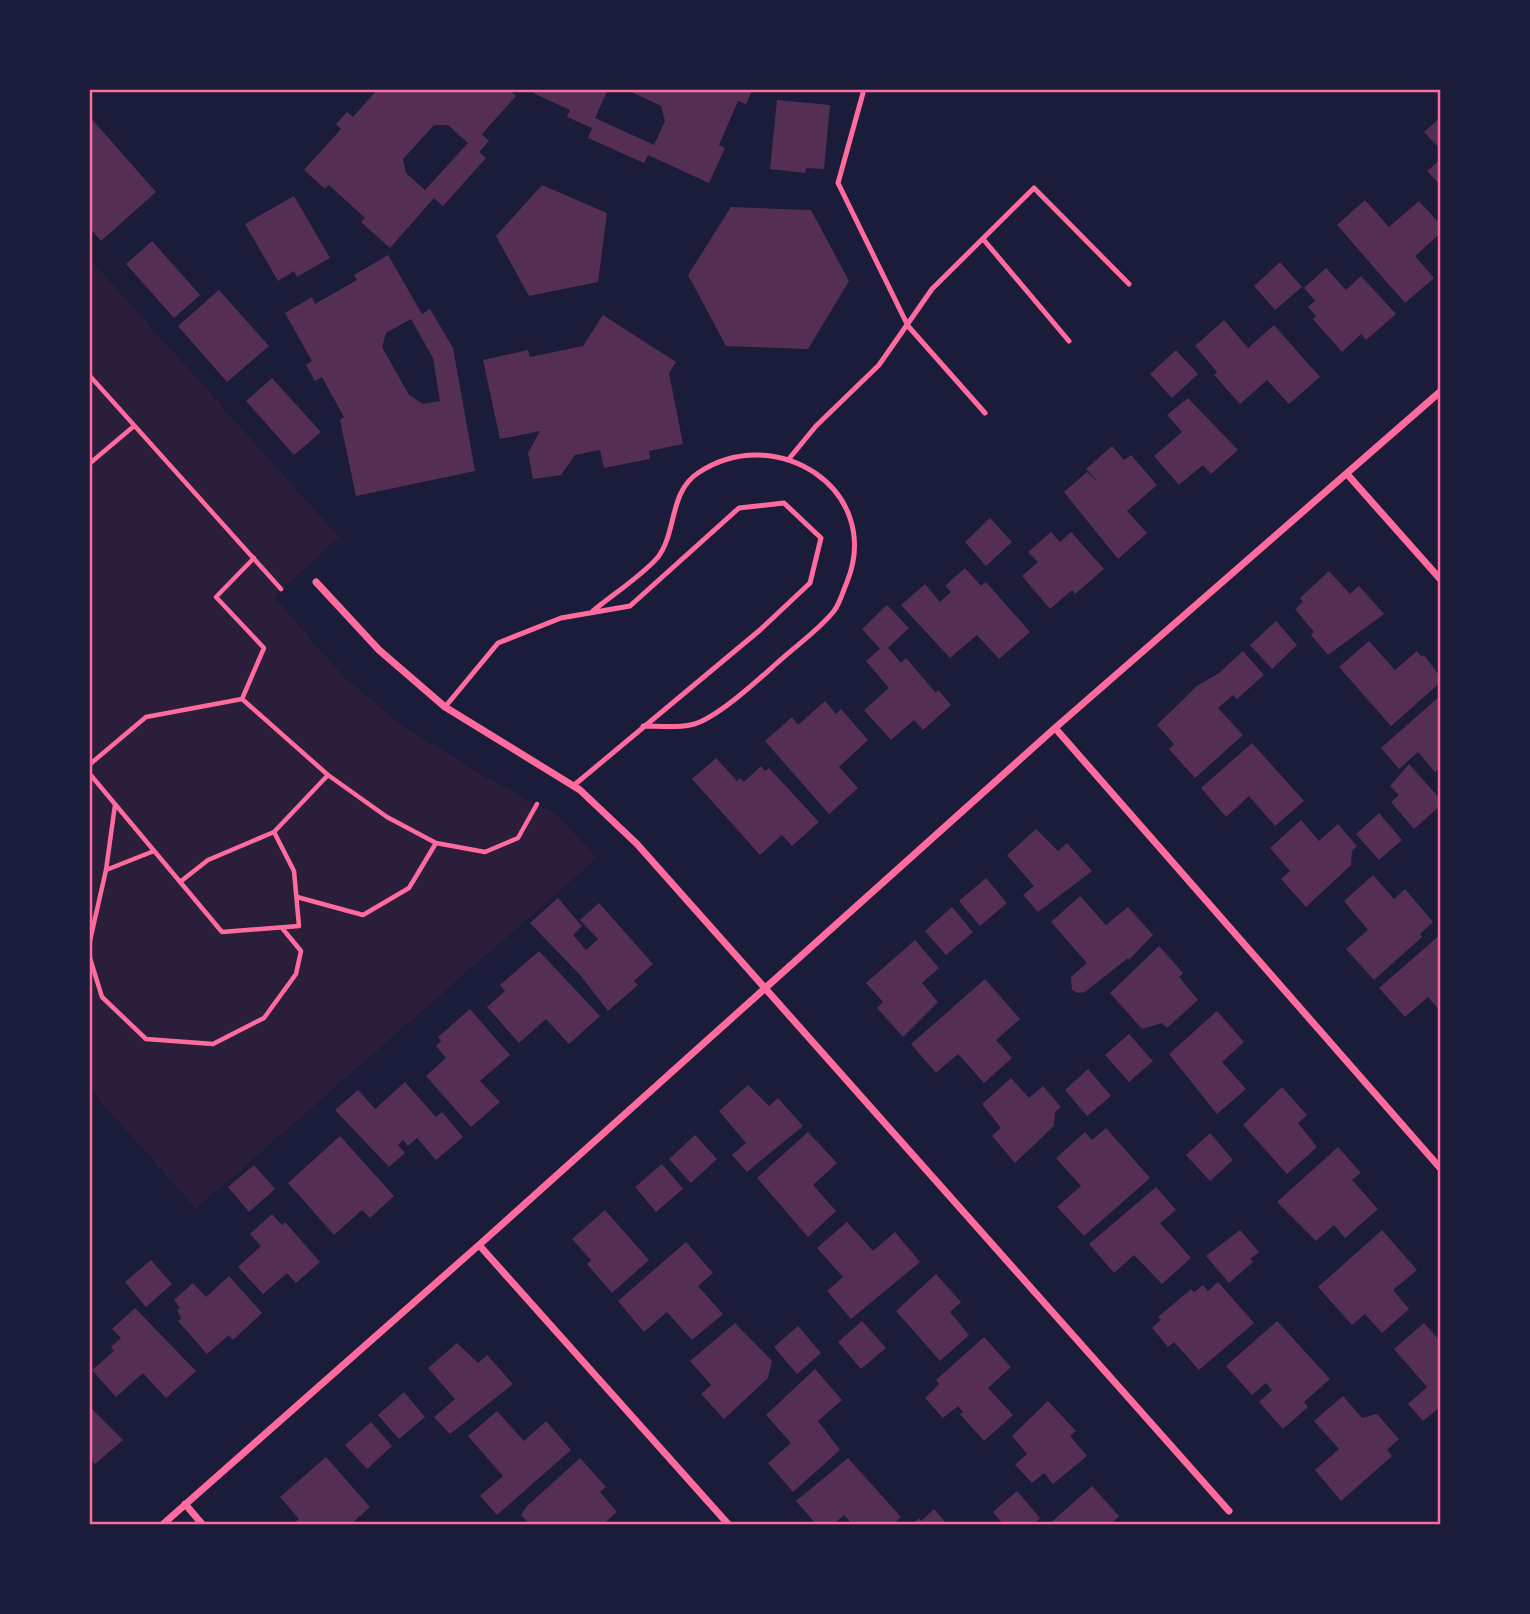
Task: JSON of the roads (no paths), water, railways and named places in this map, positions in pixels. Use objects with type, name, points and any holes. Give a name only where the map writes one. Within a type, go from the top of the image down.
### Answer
[{"type":"street","points":[[162,1525],[479,1245],[1055,728],[1441,391]]},
{"type":"street","points":[[1347,474],[1441,580]]},
{"type":"street","points":[[316,582],[379,650],[445,707],[573,786],[637,844],[1229,1511]]},
{"type":"street","points":[[1055,728],[1441,1168]]},
{"type":"street","points":[[479,1245],[729,1525]]},
{"type":"street","points":[[185,1504],[203,1525]]},
{"type":"lane","points":[[863,93],[838,183],[908,326],[985,413]]},
{"type":"lane","points":[[788,460],[816,426],[880,365],[932,289],[1034,188],[1129,284]]},
{"type":"lane","points":[[983,239],[1069,341]]},
{"type":"lane","points":[[591,612],[657,557],[664,545],[674,504],[697,473],[740,456],[771,456],[805,465],[836,490],[854,524],[855,561],[835,610],[744,694],[693,725],[643,726]]},
{"type":"lane","points":[[445,707],[498,643],[561,618],[630,606],[739,508],[784,503],[821,538],[810,583],[760,630],[573,786]]}]
